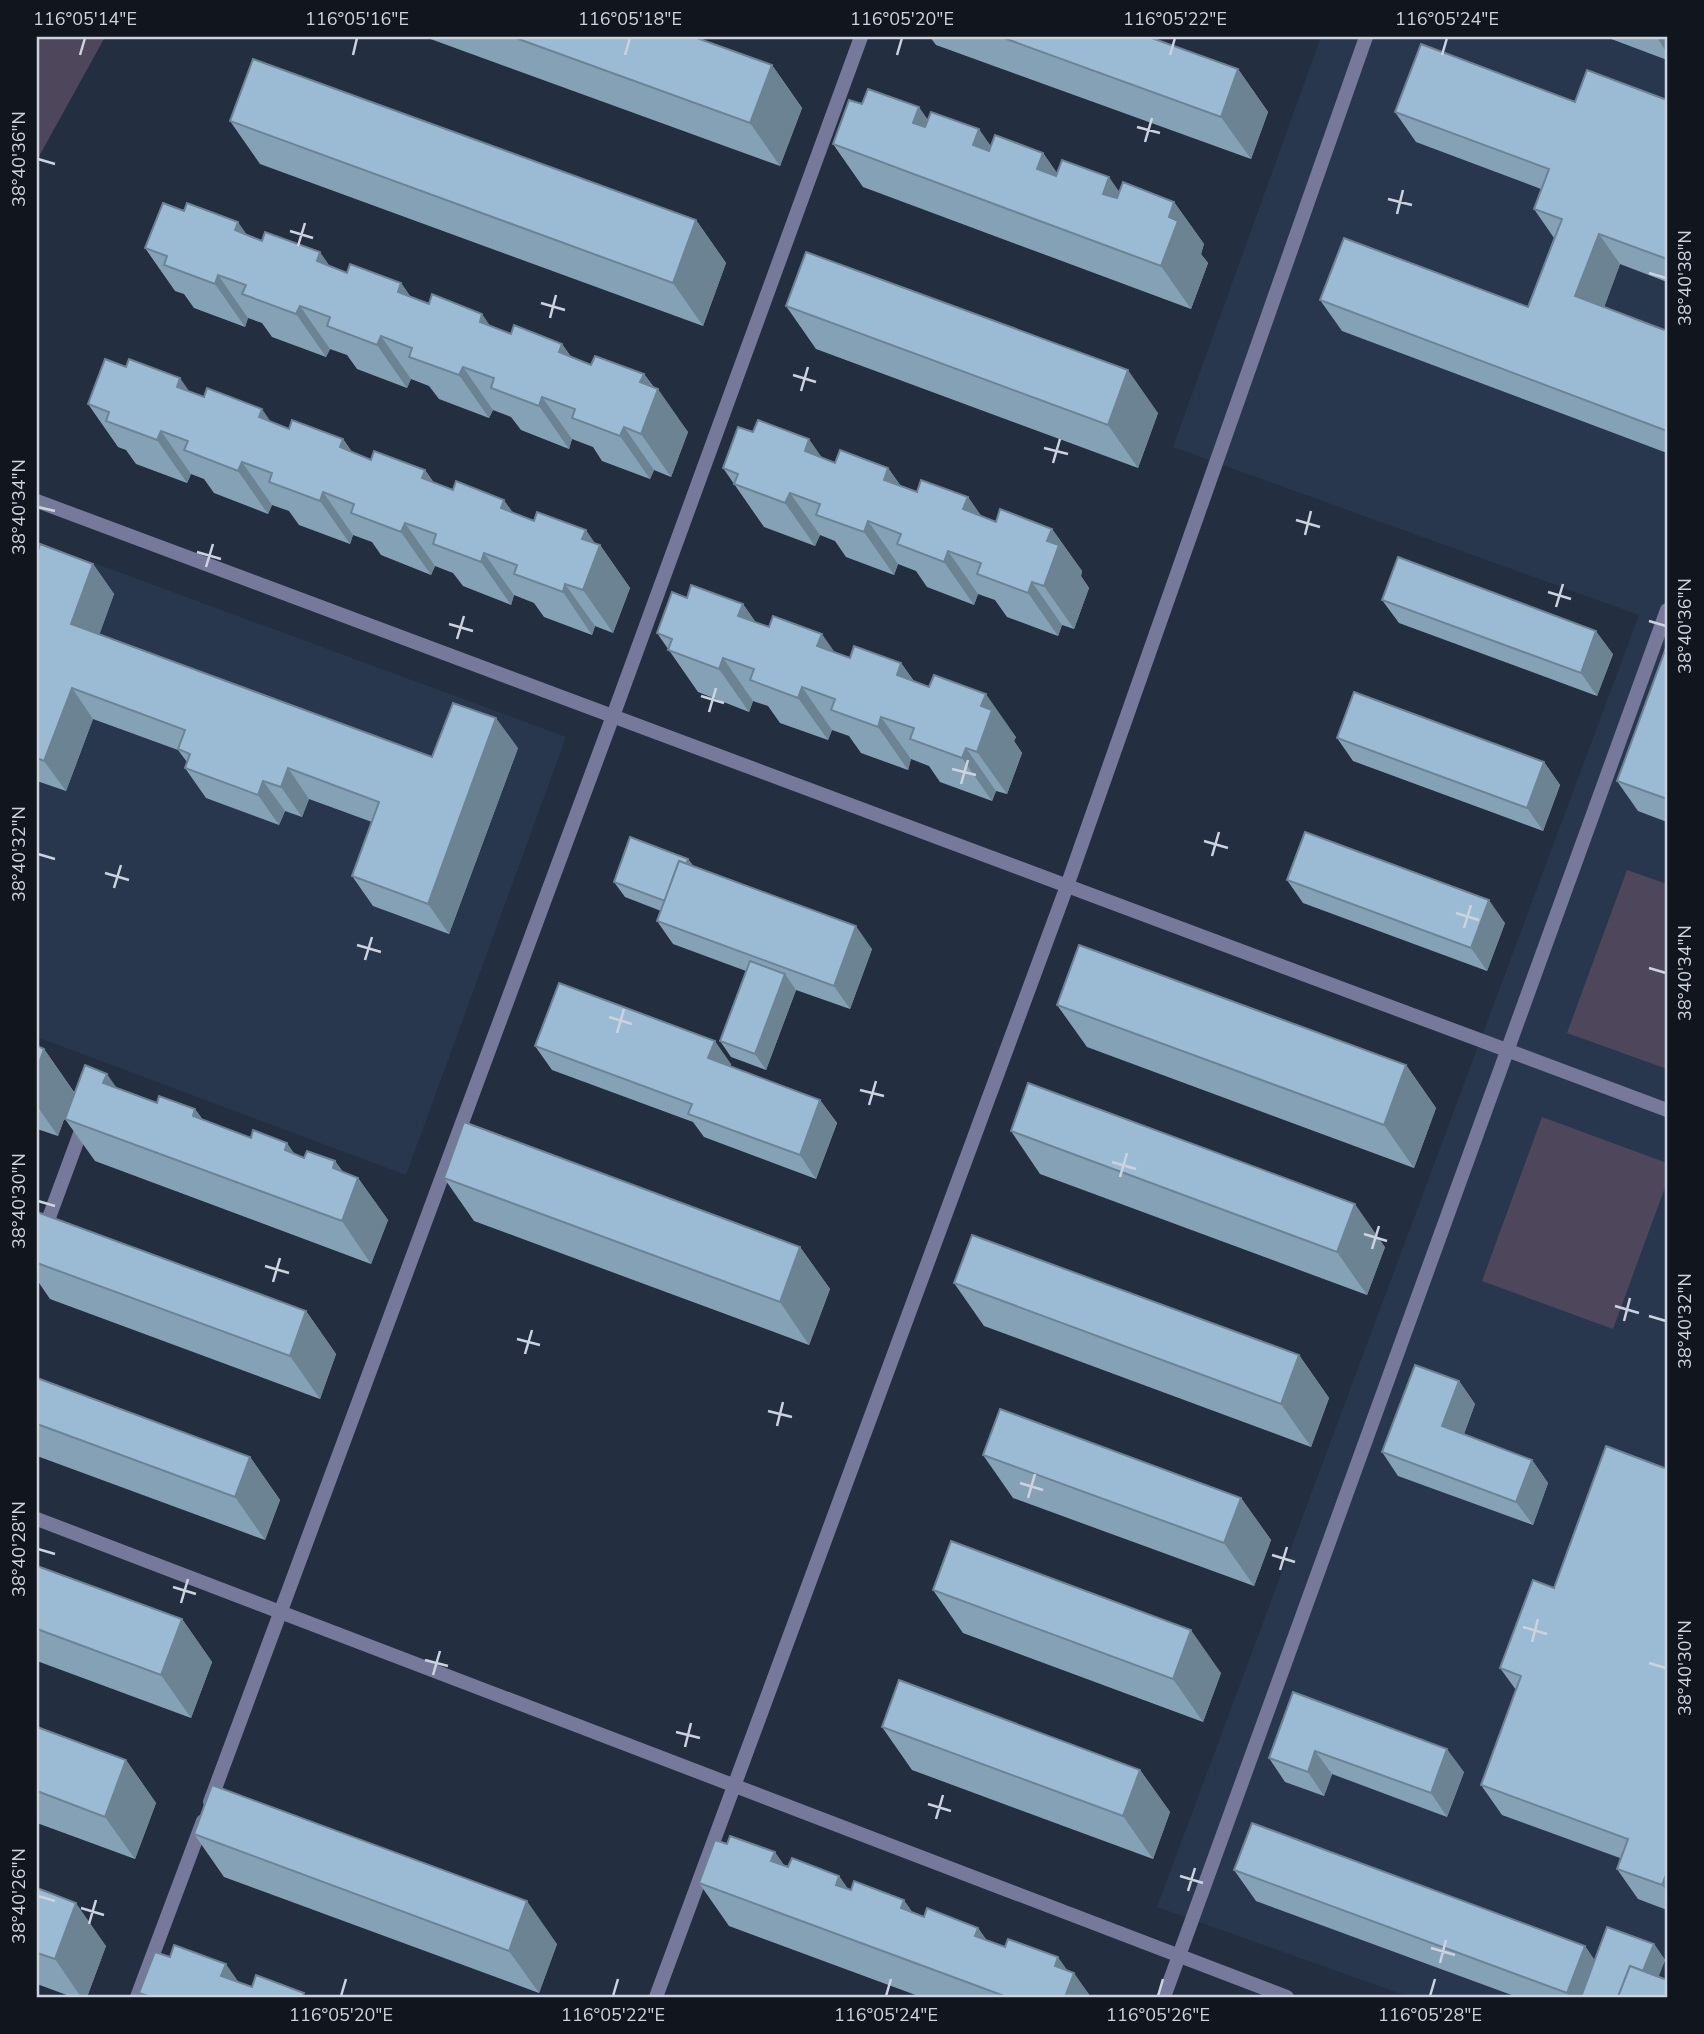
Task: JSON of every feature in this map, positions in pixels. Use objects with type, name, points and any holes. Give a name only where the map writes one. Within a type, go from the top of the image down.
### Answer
[{"type":"lane","points":[[137,1997],[613,716],[861,37]]},
{"type":"lane","points":[[656,1997],[1067,886],[1366,37]]},
{"type":"lane","points":[[37,501],[1667,1110]]},
{"type":"lane","points":[[1164,1997],[1667,610]]},
{"type":"lane","points":[[37,1250],[88,1112]]},
{"type":"lane","points":[[37,1519],[1287,1997]]},
{"type":"shaded area","points":[[37,37],[105,37],[37,160]]},
{"type":"shaded area","points":[[1321,37],[1667,37],[1667,1997],[1410,1997],[1157,1907],[1639,615],[1173,447]]},
{"type":"shaded area","points":[[37,542],[566,737],[406,1175],[37,1037]]},
{"type":"shaded area","points":[[1627,870],[1667,884],[1667,1069],[1567,1033]]},
{"type":"shaded area","points":[[1542,1117],[1667,1163],[1667,1182],[1613,1329],[1482,1281]]},
{"type":"building","points":[[513,37],[694,37],[772,65],[750,123]]},
{"type":"building","points":[[1001,37],[1149,37],[1238,69],[1221,117]]},
{"type":"building","points":[[1421,44],[1575,102],[1587,70],[1667,100],[1667,259],[1599,234],[1575,296],[1667,331],[1667,431],[1320,300],[1344,238],[1528,307],[1562,219],[1534,209],[1549,169],[1395,112]]},
{"type":"building","points":[[253,59],[696,220],[673,283],[230,121]]},
{"type":"building","points":[[868,89],[919,107],[913,123],[925,127],[931,112],[979,129],[973,145],[989,151],[995,135],[1043,153],[1037,169],[1056,176],[1062,160],[1109,177],[1103,194],[1117,198],[1123,182],[1174,202],[1169,217],[1178,221],[1161,266],[833,144],[849,100],[862,104]]},
{"type":"building","points":[[163,203],[184,211],[187,203],[238,222],[235,230],[262,241],[265,232],[320,252],[317,261],[347,273],[350,264],[401,283],[398,292],[429,304],[432,294],[482,314],[480,322],[511,334],[514,325],[562,344],[559,352],[591,365],[595,356],[644,374],[640,382],[658,389],[641,434],[624,427],[620,436],[572,418],[575,409],[542,397],[539,406],[491,388],[494,378],[463,367],[459,375],[409,357],[412,348],[381,336],[377,345],[327,326],[330,317],[300,306],[296,314],[242,294],[246,285],[218,275],[215,284],[164,265],[167,256],[145,248]]},
{"type":"building","points":[[806,252],[1128,370],[1108,425],[786,306]]},
{"type":"building","points":[[105,359],[126,367],[129,359],[180,378],[177,387],[204,397],[207,388],[262,409],[259,417],[289,429],[292,420],[343,439],[340,447],[371,460],[374,451],[425,470],[422,478],[453,490],[456,481],[504,500],[501,508],[534,521],[537,512],[586,530],[582,539],[600,545],[583,590],[565,584],[563,592],[514,574],[517,565],[484,553],[481,562],[433,544],[436,534],[405,523],[401,532],[351,513],[354,504],[323,492],[320,501],[269,482],[272,473],[242,462],[238,471],[184,450],[188,441],[161,431],[157,440],[106,421],[109,412],[88,404]]},
{"type":"building","points":[[758,420],[809,439],[805,451],[835,463],[840,450],[888,468],[884,480],[917,492],[921,480],[968,497],[963,509],[996,522],[1000,509],[1052,529],[1047,541],[1059,545],[1044,586],[1032,582],[1028,593],[977,574],[981,563],[948,551],[944,562],[897,544],[901,534],[868,521],[864,532],[816,515],[820,504],[790,493],[785,503],[734,484],[738,474],[723,468],[738,427],[753,432]]},
{"type":"building","points":[[40,544],[93,564],[71,624],[432,757],[453,703],[496,718],[428,904],[352,876],[379,802],[288,768],[281,787],[263,781],[258,795],[185,768],[190,754],[178,749],[185,730],[72,688],[44,761],[37,758],[37,553]]},
{"type":"building","points":[[1398,557],[1596,631],[1581,673],[1382,600]]},
{"type":"building","points":[[691,585],[743,604],[738,616],[769,627],[773,616],[822,634],[817,646],[850,658],[854,646],[901,663],[897,675],[929,687],[934,675],[986,694],[981,706],[992,710],[977,752],[966,748],[962,758],[910,739],[914,728],[881,717],[878,727],[831,710],[835,699],[802,687],[798,698],[750,680],[754,669],[723,658],[719,669],[668,650],[672,639],[657,633],[672,592],[687,598]]},
{"type":"building","points":[[1667,645],[1667,799],[1617,781]]},
{"type":"building","points":[[1354,692],[1544,762],[1527,808],[1337,738]]},
{"type":"building","points":[[1305,832],[1489,900],[1471,948],[1287,880]]},
{"type":"building","points":[[630,837],[688,859],[686,864],[679,861],[665,901],[614,882]]},
{"type":"building","points":[[679,861],[856,926],[834,986],[657,921]]},
{"type":"building","points":[[1079,945],[1406,1065],[1384,1125],[1057,1005]]},
{"type":"building","points":[[750,961],[785,974],[755,1054],[720,1041]]},
{"type":"building","points":[[559,983],[715,1041],[708,1058],[820,1100],[800,1155],[688,1114],[692,1104],[535,1046]]},
{"type":"building","points":[[37,1046],[44,1049],[37,1069]]},
{"type":"building","points":[[85,1065],[107,1074],[103,1083],[157,1103],[159,1096],[195,1109],[193,1116],[251,1138],[253,1130],[287,1143],[285,1150],[304,1158],[307,1151],[335,1161],[333,1168],[358,1178],[342,1221],[65,1119]]},
{"type":"building","points":[[1028,1083],[1355,1204],[1337,1252],[1011,1131]]},
{"type":"building","points":[[464,1122],[800,1247],[780,1302],[444,1178]]},
{"type":"building","points":[[37,1212],[306,1311],[290,1356],[37,1263]]},
{"type":"building","points":[[972,1235],[1299,1355],[1281,1404],[954,1283]]},
{"type":"building","points":[[1415,1365],[1459,1381],[1442,1426],[1532,1460],[1516,1502],[1382,1452]]},
{"type":"building","points":[[37,1378],[250,1457],[235,1497],[37,1424]]},
{"type":"building","points":[[1000,1409],[1241,1498],[1224,1543],[983,1455]]},
{"type":"building","points":[[1606,1446],[1667,1469],[1667,1872],[1662,1885],[1617,1869],[1628,1839],[1481,1785],[1521,1676],[1500,1668],[1533,1580],[1554,1588]]},
{"type":"building","points":[[951,1541],[1191,1630],[1173,1679],[933,1590]]},
{"type":"building","points":[[37,1566],[182,1619],[161,1675],[37,1629]]},
{"type":"building","points":[[899,1680],[1140,1770],[1123,1816],[882,1727]]},
{"type":"building","points":[[1293,1692],[1447,1749],[1431,1793],[1315,1751],[1308,1772],[1269,1758]]},
{"type":"building","points":[[37,1727],[126,1760],[105,1817],[37,1791]]},
{"type":"building","points":[[212,1785],[527,1901],[509,1951],[194,1834]]},
{"type":"building","points":[[1252,1823],[1585,1946],[1567,1993],[1234,1870]]},
{"type":"building","points":[[730,1836],[775,1852],[771,1861],[788,1867],[792,1858],[839,1876],[836,1885],[851,1890],[854,1881],[904,1900],[901,1908],[924,1917],[927,1908],[978,1928],[975,1936],[1005,1947],[1008,1939],[1058,1957],[1055,1966],[1074,1973],[1065,1997],[1007,1997],[699,1883],[715,1840],[727,1844]]},
{"type":"building","points":[[37,1888],[76,1903],[55,1959],[37,1953]]},
{"type":"building","points":[[1607,1927],[1654,1944],[1643,1971],[1630,1966],[1618,1997],[1581,1997]]},
{"type":"building","points":[[174,1945],[226,1964],[221,1976],[252,1987],[256,1975],[304,1993],[302,1997],[151,1997],[139,1993],[155,1952],[170,1957]]},
{"type":"building","points":[[1630,1966],[1667,1980],[1667,1997],[1618,1997]]}]
